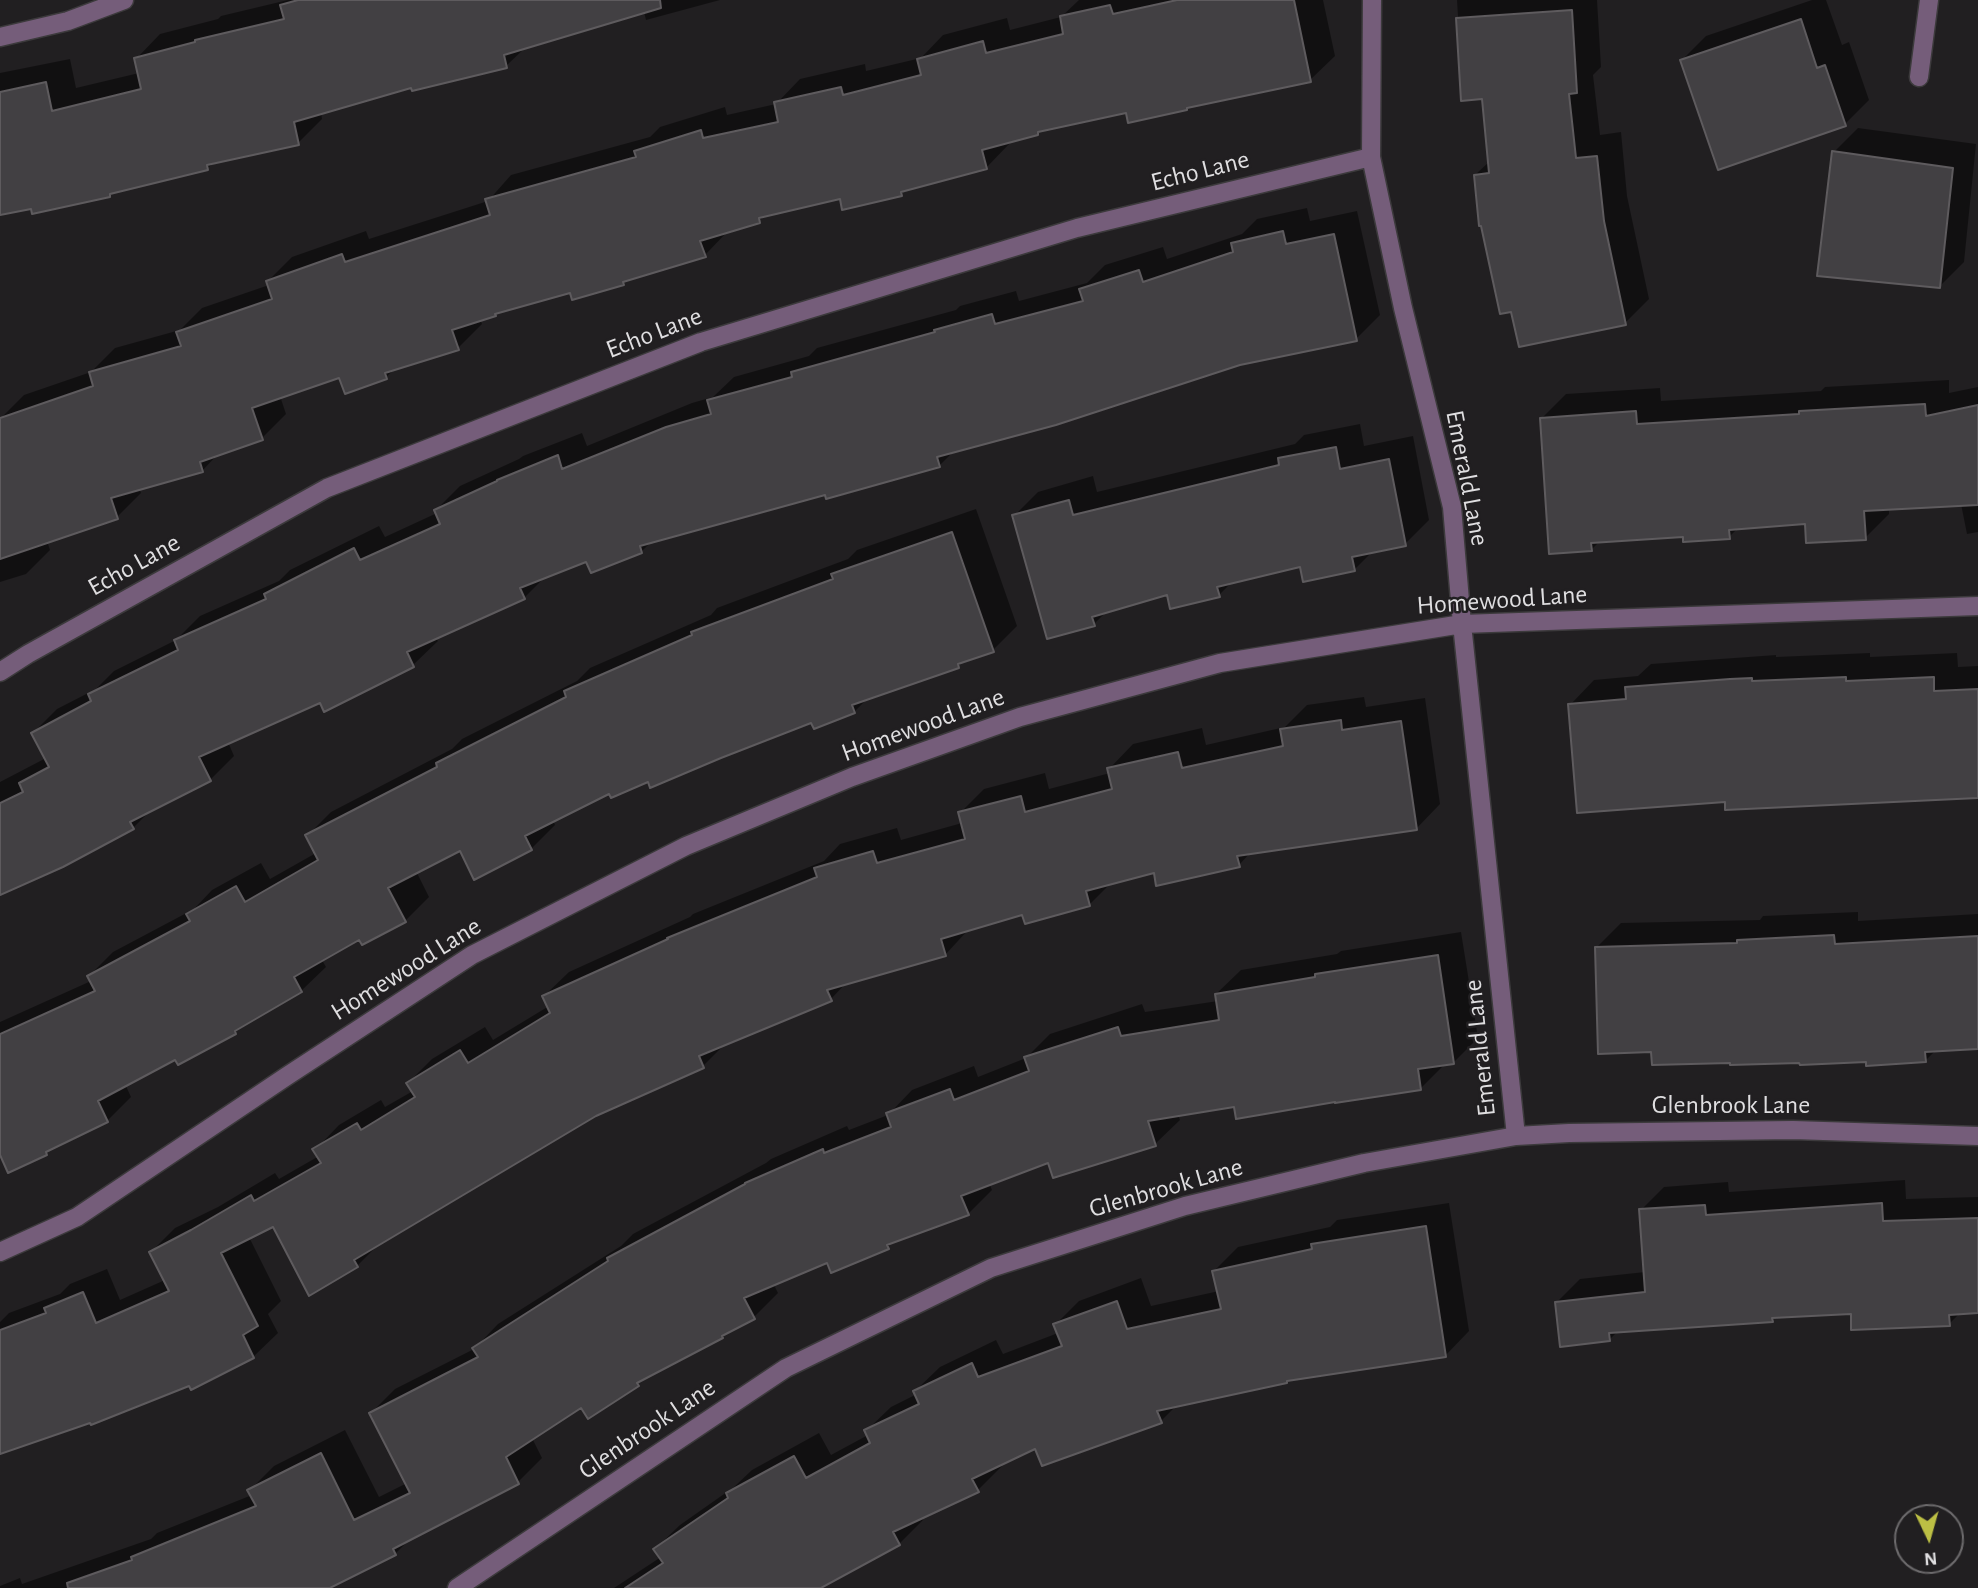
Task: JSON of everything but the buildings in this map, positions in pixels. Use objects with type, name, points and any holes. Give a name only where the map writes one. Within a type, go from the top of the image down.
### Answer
[{"type":"street","points":[[0,37],[68,21],[124,0]]},
{"type":"street","name":"Emerald Lane","points":[[1372,0],[1371,156],[1403,308],[1452,507],[1516,1136]]},
{"type":"street","points":[[1919,77],[1929,0]]},
{"type":"street","name":"Echo Lane","points":[[0,673],[27,654],[327,488],[701,342],[1077,228],[1371,156]]},
{"type":"street","name":"Homewood Lane","points":[[0,1252],[77,1217],[472,955],[685,846],[852,777],[1020,717],[1220,663],[1462,624],[1978,606]]},
{"type":"street","name":"Glenbrook Lane","points":[[457,1588],[786,1367],[991,1268],[1185,1206],[1363,1163],[1516,1136],[1793,1130],[1978,1136]]}]
